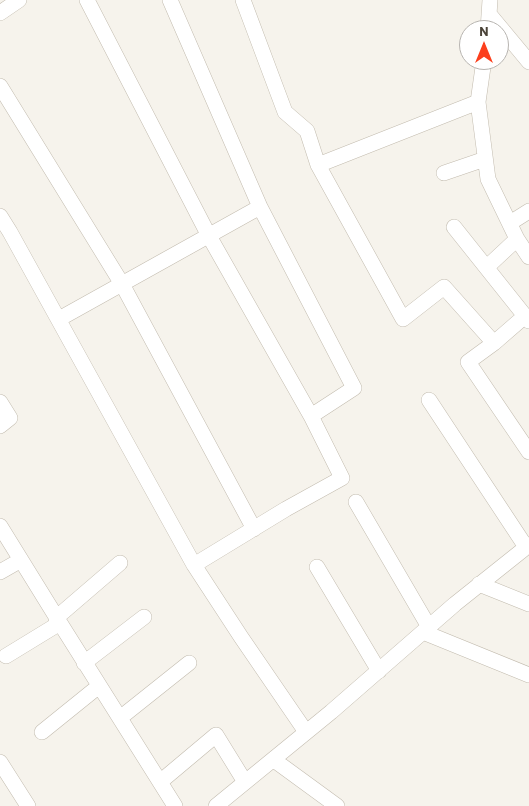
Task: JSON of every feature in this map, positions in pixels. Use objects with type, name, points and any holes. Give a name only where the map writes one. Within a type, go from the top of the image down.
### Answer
[{"type":"street","points":[[0,13],[19,0]]},
{"type":"street","points":[[87,0],[209,236],[311,416],[342,478],[194,564]]},
{"type":"street","points":[[170,0],[260,207],[354,388],[311,416]]},
{"type":"street","points":[[243,0],[285,112],[307,131],[318,165],[403,320],[444,287],[494,343]]},
{"type":"street","points":[[489,15],[529,62]]},
{"type":"street","points":[[483,70],[478,102],[488,179],[517,239],[529,257]]},
{"type":"street","points":[[0,86],[122,284],[254,528]]},
{"type":"street","points":[[318,165],[478,102]]},
{"type":"street","points":[[444,173],[485,160]]},
{"type":"street","points":[[59,319],[260,207]]},
{"type":"street","points":[[510,223],[529,211]]},
{"type":"street","points":[[0,216],[194,564],[306,732]]},
{"type":"street","points":[[454,226],[527,318],[468,362],[529,452]]},
{"type":"street","points":[[487,267],[517,239]]},
{"type":"street","points":[[216,806],[274,760],[479,584],[528,546],[429,400]]},
{"type":"street","points":[[0,402],[10,418],[0,426]]},
{"type":"street","points":[[356,502],[426,629],[529,675]]},
{"type":"street","points":[[0,526],[84,663],[176,806]]},
{"type":"street","points":[[0,572],[21,560]]},
{"type":"street","points":[[6,656],[58,621],[120,563]]},
{"type":"street","points":[[317,567],[379,671]]},
{"type":"street","points":[[479,584],[529,604]]},
{"type":"street","points":[[84,663],[144,617]]},
{"type":"street","points":[[120,718],[190,663]]},
{"type":"street","points":[[42,732],[99,686]]},
{"type":"street","points":[[160,782],[216,735],[244,782]]},
{"type":"street","points":[[274,760],[336,806]]},
{"type":"street","points":[[0,762],[28,806]]}]
